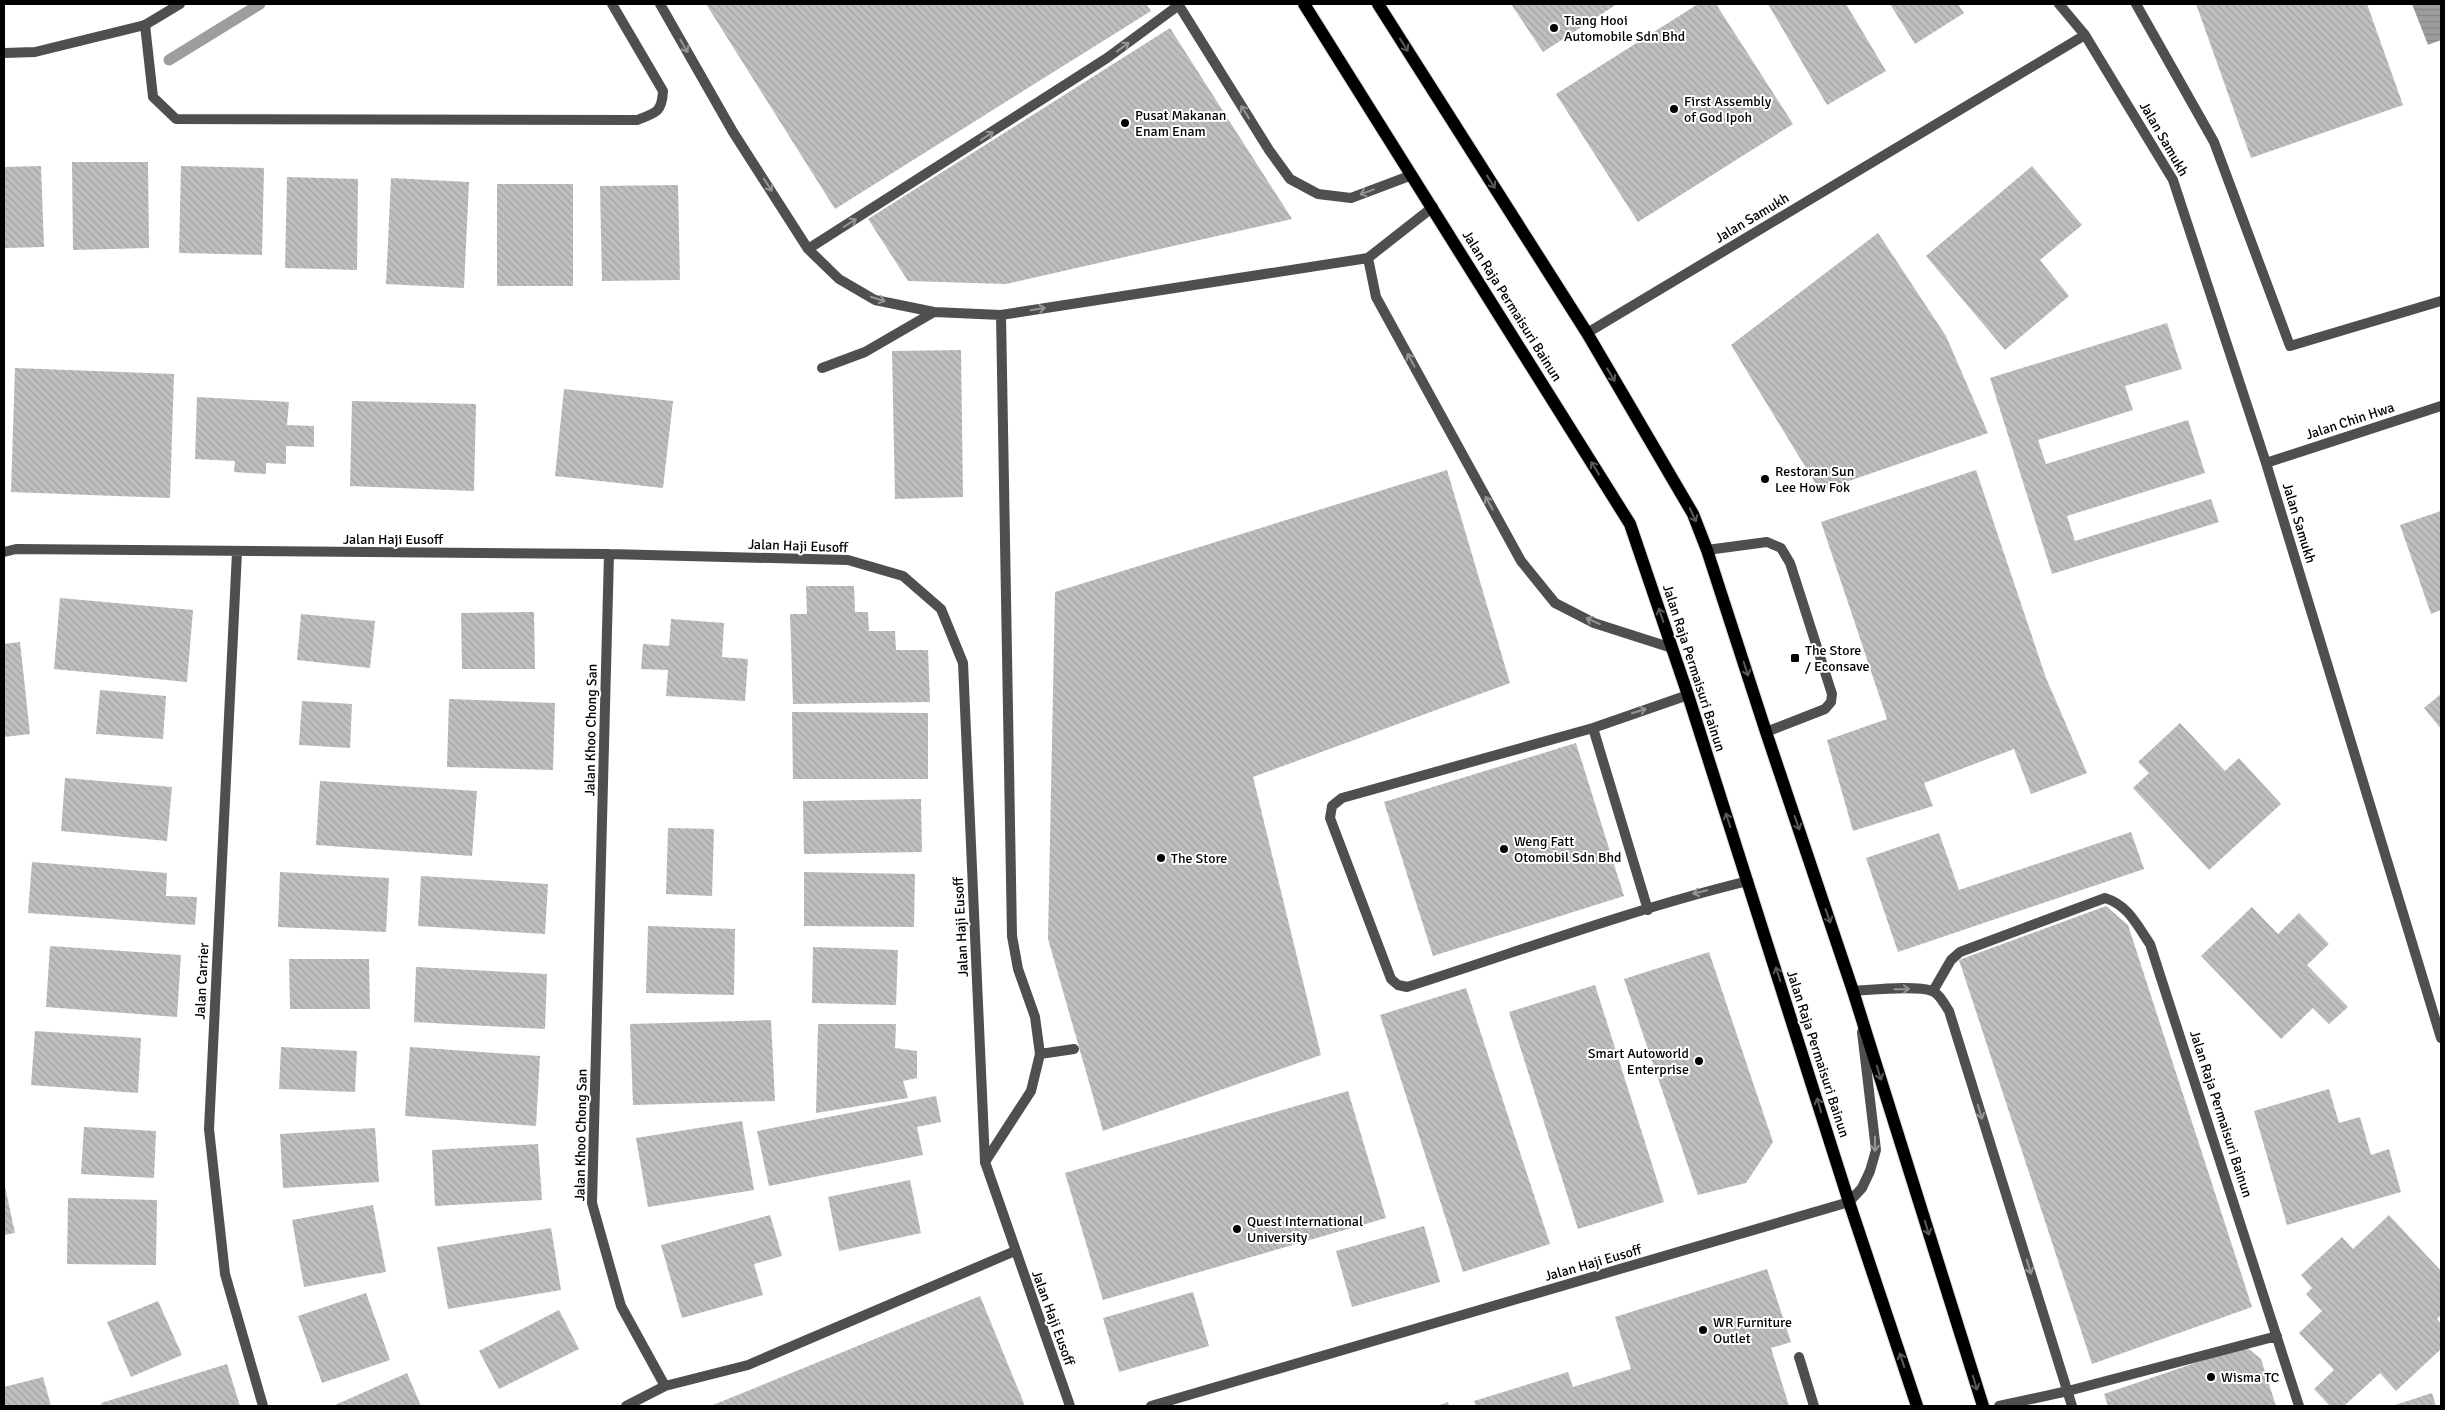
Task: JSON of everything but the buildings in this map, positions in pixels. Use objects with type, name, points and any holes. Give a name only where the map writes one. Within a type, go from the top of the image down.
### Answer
[{"type":"main road","name":"Jalan Raja Permaisuri Bainun","points":[[1304,4],[1630,524],[1688,695],[1917,1406]]},
{"type":"main road","points":[[1378,4],[1587,333],[1693,514],[1707,550],[1766,732],[1854,991],[1983,1406]]},
{"type":"street","points":[[4,53],[35,52],[145,25],[180,4]]},
{"type":"street","points":[[145,25],[153,97],[176,119],[637,120],[655,113],[662,104],[663,91],[612,4]]},
{"type":"street","points":[[660,4],[733,132],[808,249],[839,279],[875,300],[934,312],[1001,315],[1368,258],[1433,207]]},
{"type":"street","name":"Jalan Samukh","points":[[2059,4],[2085,35],[2173,180],[2266,463],[2441,1038]]},
{"type":"street","points":[[2136,4],[2214,142],[2290,346],[2441,301]]},
{"type":"street","points":[[808,249],[1108,58],[1178,5],[1269,150],[1290,179],[1318,194],[1351,198],[1412,175]]},
{"type":"street","name":"Jalan Samukh","points":[[1587,333],[2085,35]]},
{"type":"street","points":[[1368,258],[1376,297],[1521,561],[1556,603],[1594,623],[1672,648]]},
{"type":"street","points":[[822,368],[865,352],[934,312]]},
{"type":"street","points":[[986,1162],[1031,1091],[1040,1054],[1035,1017],[1018,969],[1012,936],[1001,315]]},
{"type":"street","name":"Jalan Chin Hwa","points":[[2266,463],[2441,406]]},
{"type":"street","points":[[1707,550],[1767,542],[1781,548],[1790,563],[1832,694],[1831,702],[1825,710],[1766,732]]},
{"type":"street","name":"Jalan Haji Eusoff","points":[[4,552],[16,549],[609,554],[848,560],[903,576],[941,609],[963,663],[986,1162],[1015,1251],[1070,1406]]},
{"type":"street","name":"Jalan Carrier","points":[[237,552],[209,1129],[225,1274],[263,1406]]},
{"type":"street","name":"Jalan Khoo Chong San","points":[[609,554],[592,1203],[621,1306],[665,1386]]},
{"type":"street","points":[[1688,695],[1593,728],[1342,798],[1332,806],[1330,818],[1391,979],[1398,986],[1407,987],[1694,894],[1748,881]]},
{"type":"street","points":[[1593,728],[1648,910]]},
{"type":"street","name":"Jalan Raja Permaisuri Bainun","points":[[1933,991],[1951,960],[1960,952],[2105,898],[2119,902],[2132,916],[2150,944],[2299,1406]]},
{"type":"street","points":[[1854,991],[1922,989],[1933,991],[1949,1011],[2072,1406]]},
{"type":"street","points":[[1850,1202],[1862,1188],[1870,1171],[1876,1150],[1859,1009]]},
{"type":"street","points":[[1040,1054],[1074,1049]]},
{"type":"street","name":"Jalan Haji Eusoff","points":[[1151,1406],[1850,1202]]},
{"type":"street","points":[[626,1406],[665,1386],[748,1364],[1015,1251]]},
{"type":"street","points":[[1999,1406],[2068,1391],[2277,1336]]},
{"type":"street","points":[[1799,1357],[1814,1406]]},
{"type":"shaded area","points":[[2412,4],[2441,4],[2441,40],[2428,45]]},
{"type":"waterway","points":[[169,60],[260,4]]},
{"type":"place","name":"Tiang Hooi Automobile Sdn Bhd","points":[[1554,28]]},
{"type":"place","name":"First Assembly of God Ipoh","points":[[1674,109]]},
{"type":"place","name":"Pusat Makanan Enam Enam","points":[[1125,123]]},
{"type":"place","name":"Restoran Sun Lee How Fok","points":[[1765,479]]},
{"type":"place","name":"The Store / Econsave","points":[[1795,658]]},
{"type":"place","name":"Weng Fatt Otomobil Sdn Bhd","points":[[1504,849]]},
{"type":"place","name":"The Store","points":[[1161,858]]},
{"type":"place","name":"Smart Autoworld Enterprise","points":[[1699,1061]]},
{"type":"place","name":"Quest International University","points":[[1237,1229]]},
{"type":"place","name":"WR Furniture Outlet","points":[[1703,1330]]},
{"type":"place","name":"Wisma TC","points":[[2211,1377]]}]
